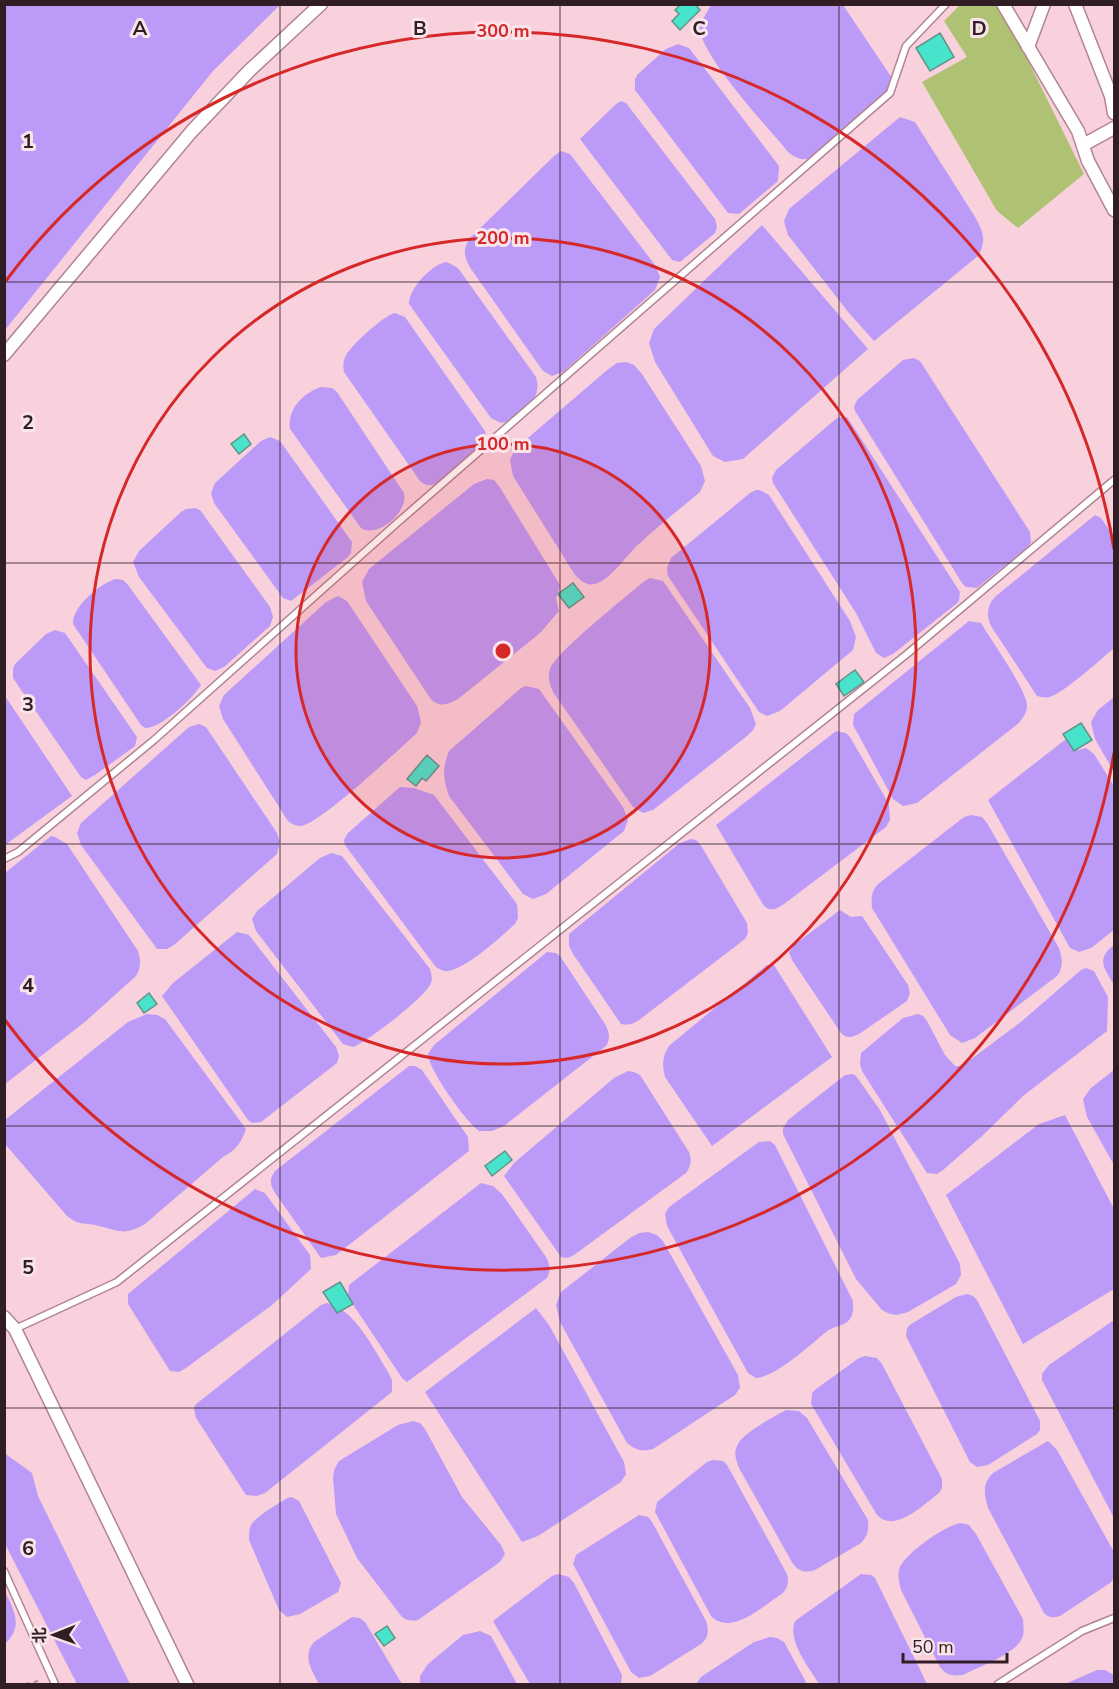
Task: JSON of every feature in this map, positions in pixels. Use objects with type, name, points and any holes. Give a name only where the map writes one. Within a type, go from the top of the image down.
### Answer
[{"type":"street","points":[[4,355],[192,131],[249,71],[321,4]]},
{"type":"street","points":[[1003,4],[1078,131],[1088,161],[1114,210]]},
{"type":"street","points":[[1029,47],[1044,4]]},
{"type":"street","points":[[1075,4],[1111,96],[1114,113]]},
{"type":"street","points":[[1083,145],[1114,128]]},
{"type":"street","points":[[4,1317],[15,1329],[188,1684]]},
{"type":"lane","points":[[4,859],[18,852],[154,740],[396,524],[890,93],[906,46],[946,4]]},
{"type":"lane","points":[[15,1329],[117,1282],[907,654],[1114,480]]},
{"type":"lane","points":[[4,1571],[55,1684]]},
{"type":"lane","points":[[998,1684],[1082,1631],[1114,1618]]},
{"type":"path","points":[[25,1684],[52,1677]]},
{"type":"green space","points":[[960,5],[1001,6],[1084,174],[1018,228],[997,211],[922,82],[967,57],[944,21]]},
{"type":"shaded area","points":[[5,4],[280,5],[213,71],[5,330]]},
{"type":"shaded area","points":[[711,5],[843,5],[896,84],[815,156],[808,159],[795,157],[752,110],[711,55],[699,26]]},
{"type":"shaded area","points":[[678,44],[689,48],[779,166],[778,181],[739,214],[728,213],[635,90],[635,79],[638,74],[666,49]]},
{"type":"shaded area","points":[[621,101],[626,103],[715,219],[717,227],[715,233],[680,262],[672,260],[580,139]]},
{"type":"shaded area","points":[[900,117],[915,122],[975,217],[982,232],[983,241],[978,256],[874,341],[788,235],[784,221],[789,209]]},
{"type":"shaded area","points":[[561,151],[570,154],[655,265],[660,277],[655,290],[563,372],[552,376],[543,371],[471,269],[465,257],[465,250],[470,238]]},
{"type":"shaded area","points":[[762,225],[868,349],[743,459],[725,462],[713,456],[655,362],[649,343],[654,329]]},
{"type":"shaded area","points":[[447,262],[458,268],[536,377],[537,391],[534,398],[520,414],[507,422],[501,423],[491,418],[409,304],[413,291],[422,278],[441,263]]},
{"type":"shaded area","points":[[395,313],[405,317],[485,431],[483,444],[440,482],[432,485],[420,481],[344,372],[344,359],[353,346],[375,325]]},
{"type":"shaded area","points":[[914,358],[920,361],[1030,532],[1031,542],[1028,547],[977,588],[966,587],[962,583],[855,411],[857,400],[903,360]]},
{"type":"shaded area","points":[[626,362],[634,365],[642,374],[701,466],[705,481],[700,492],[647,536],[607,577],[601,582],[589,584],[575,575],[513,476],[510,460],[515,449],[606,371],[617,363]]},
{"type":"shaded area","points":[[321,387],[332,388],[337,392],[404,493],[402,508],[397,515],[376,530],[361,528],[290,429],[291,415],[298,403],[308,393]]},
{"type":"shaded area","points":[[847,417],[960,592],[959,601],[956,604],[893,654],[884,658],[876,653],[856,613],[772,478],[776,470],[837,418]]},
{"type":"shaded area","points":[[270,437],[280,441],[352,542],[351,553],[348,557],[291,601],[283,598],[214,503],[211,493],[215,483],[261,441]]},
{"type":"shaded area","points":[[487,479],[494,480],[499,486],[560,585],[556,599],[559,611],[540,633],[458,699],[447,704],[440,704],[430,698],[366,601],[362,582],[369,569],[474,484]]},
{"type":"shaded area","points":[[756,490],[769,495],[850,621],[856,637],[853,650],[780,711],[767,716],[759,712],[668,576],[667,568],[671,558]]},
{"type":"shaded area","points":[[195,508],[200,510],[270,607],[273,617],[270,626],[224,667],[215,671],[207,668],[139,577],[133,562],[139,551],[181,512]]},
{"type":"shaded area","points":[[1095,515],[1101,518],[1114,537],[1114,648],[1057,694],[1048,697],[1037,696],[991,626],[988,618],[989,607],[996,596]]},
{"type":"shaded area","points":[[650,578],[663,581],[750,708],[756,724],[747,736],[653,810],[643,813],[633,807],[553,692],[549,675],[555,661],[577,638]]},
{"type":"shaded area","points":[[116,579],[123,580],[128,585],[201,685],[176,712],[152,727],[145,728],[141,725],[73,624],[77,611],[88,597],[95,590]]},
{"type":"shaded area","points":[[338,596],[347,601],[417,706],[421,722],[417,733],[359,785],[325,813],[311,822],[297,826],[288,821],[223,719],[219,706],[224,695],[326,602]]},
{"type":"shaded area","points":[[969,621],[981,623],[1000,653],[1021,689],[1027,706],[1026,711],[1019,723],[917,803],[903,806],[893,799],[853,725],[854,714]]},
{"type":"shaded area","points":[[55,630],[65,633],[137,737],[135,746],[86,780],[81,777],[13,678],[15,664],[46,634]]},
{"type":"shaded area","points":[[526,686],[539,689],[623,807],[628,820],[624,831],[546,894],[533,899],[523,894],[449,796],[444,774],[449,751]]},
{"type":"shaded area","points":[[5,696],[72,796],[5,845]]},
{"type":"shaded area","points":[[1114,697],[1114,772],[1095,739],[1091,722],[1098,710]]},
{"type":"shaded area","points":[[199,724],[206,727],[277,833],[280,842],[277,854],[174,945],[167,949],[157,949],[81,845],[77,833],[81,823],[189,727]]},
{"type":"shaded area","points":[[836,731],[846,733],[850,737],[889,804],[890,820],[886,827],[784,904],[769,909],[764,906],[716,825]]},
{"type":"shaded area","points":[[1066,739],[1074,751],[1086,748],[1094,754],[1114,786],[1114,930],[1091,948],[1079,952],[1070,948],[988,800]]},
{"type":"shaded area","points":[[400,787],[414,788],[434,795],[517,904],[518,918],[515,924],[474,958],[448,971],[435,966],[345,845],[344,840],[348,833]]},
{"type":"shaded area","points":[[971,815],[982,817],[987,823],[1059,948],[1062,962],[1057,976],[975,1038],[962,1043],[950,1035],[872,908],[872,898],[878,884],[964,817]]},
{"type":"shaded area","points":[[51,836],[67,844],[138,951],[140,967],[136,976],[86,1021],[5,1084],[5,873]]},
{"type":"shaded area","points":[[691,839],[700,844],[747,923],[748,933],[745,939],[640,1019],[630,1024],[621,1024],[573,954],[569,946],[569,934],[680,843]]},
{"type":"shaded area","points":[[331,853],[342,856],[430,969],[432,978],[427,989],[408,1008],[371,1037],[353,1047],[343,1044],[256,931],[252,919],[257,911],[320,858]]},
{"type":"shaded area","points":[[840,910],[851,917],[862,916],[908,985],[910,993],[907,1001],[859,1034],[850,1037],[841,1033],[789,952],[794,945]]},
{"type":"shaded area","points":[[237,932],[249,935],[336,1047],[339,1056],[337,1063],[261,1122],[252,1123],[162,996],[173,983]]},
{"type":"shaded area","points":[[1114,945],[1114,985],[1103,960],[1108,950]]},
{"type":"shaded area","points":[[547,952],[560,956],[605,1024],[609,1035],[608,1043],[504,1126],[492,1131],[479,1131],[449,1095],[434,1071],[428,1054],[434,1045]]},
{"type":"shaded area","points":[[767,965],[774,965],[832,1057],[712,1146],[665,1077],[664,1056],[670,1045]]},
{"type":"shaded area","points":[[1086,968],[1094,971],[1108,997],[1107,1031],[1023,1096],[943,1170],[937,1174],[927,1173],[862,1071],[861,1053],[903,1018],[918,1014],[927,1021],[945,1055],[955,1066],[962,1066],[1022,1021]]},
{"type":"shaded area","points":[[147,1014],[165,1019],[246,1129],[235,1149],[145,1224],[132,1230],[122,1231],[80,1223],[67,1216],[5,1144],[5,1120],[128,1022]]},
{"type":"shaded area","points":[[409,1066],[422,1070],[468,1137],[469,1151],[336,1255],[321,1258],[275,1193],[271,1179],[275,1171]]},
{"type":"shaded area","points":[[1114,1070],[1114,1165],[1087,1117],[1083,1099],[1091,1088]]},
{"type":"shaded area","points":[[628,1071],[640,1075],[689,1152],[690,1166],[686,1173],[574,1255],[568,1258],[561,1257],[504,1176],[514,1163],[614,1078]]},
{"type":"shaded area","points":[[853,1074],[880,1110],[960,1264],[961,1275],[956,1284],[908,1312],[897,1315],[882,1310],[856,1279],[783,1134],[783,1128],[788,1120],[845,1075]]},
{"type":"shaded area","points":[[1065,1115],[1114,1209],[1114,1289],[1023,1344],[946,1195],[1039,1124]]},
{"type":"shaded area","points":[[770,1141],[775,1145],[853,1301],[853,1310],[848,1322],[829,1330],[783,1366],[756,1378],[748,1373],[667,1226],[665,1214],[669,1207],[759,1142]]},
{"type":"shaded area","points":[[481,1183],[493,1186],[502,1194],[546,1257],[550,1268],[547,1278],[407,1382],[402,1378],[348,1297],[349,1285]]},
{"type":"shaded area","points":[[255,1189],[265,1193],[310,1255],[311,1269],[272,1305],[186,1368],[179,1372],[170,1371],[128,1304],[128,1294]]},
{"type":"shaded area","points":[[648,1232],[657,1235],[663,1241],[738,1375],[740,1388],[735,1395],[653,1449],[642,1450],[627,1443],[560,1322],[556,1305],[561,1292],[630,1238],[639,1233]]},
{"type":"shaded area","points":[[967,1294],[977,1300],[1040,1421],[1040,1430],[1037,1434],[988,1465],[977,1467],[970,1462],[906,1336],[907,1328],[911,1324],[956,1297]]},
{"type":"shaded area","points":[[327,1303],[337,1307],[355,1321],[388,1372],[392,1380],[392,1392],[265,1493],[257,1496],[246,1495],[196,1418],[195,1405],[321,1305]]},
{"type":"shaded area","points":[[536,1308],[549,1325],[624,1462],[626,1474],[621,1482],[538,1536],[522,1542],[425,1392]]},
{"type":"shaded area","points":[[1114,1320],[1114,1518],[1042,1380],[1042,1374],[1049,1365]]},
{"type":"shaded area","points":[[865,1356],[877,1358],[882,1364],[942,1479],[942,1488],[939,1493],[918,1510],[892,1521],[884,1520],[877,1515],[811,1404],[812,1393],[816,1389]]},
{"type":"shaded area","points":[[786,1410],[799,1411],[807,1418],[868,1520],[867,1532],[861,1543],[815,1570],[803,1571],[793,1564],[739,1468],[736,1456],[736,1447],[746,1435]]},
{"type":"shaded area","points":[[413,1421],[420,1423],[425,1429],[462,1497],[501,1545],[505,1554],[500,1562],[418,1620],[411,1621],[402,1617],[357,1558],[336,1514],[333,1478],[339,1461],[398,1425]]},
{"type":"shaded area","points":[[1048,1441],[1057,1450],[1114,1552],[1114,1578],[1110,1583],[1060,1616],[1053,1617],[1044,1613],[988,1508],[985,1493],[987,1481],[993,1473]]},
{"type":"shaded area","points":[[4,1450],[7,1455],[32,1473],[38,1496],[130,1684],[77,1684],[5,1544]]},
{"type":"shaded area","points":[[723,1461],[727,1465],[787,1574],[788,1580],[783,1593],[747,1617],[728,1623],[719,1622],[711,1616],[655,1512],[657,1502],[707,1462]]},
{"type":"shaded area","points":[[292,1497],[299,1501],[341,1583],[338,1592],[300,1614],[287,1617],[279,1610],[249,1540],[249,1534],[251,1525],[257,1518]]},
{"type":"shaded area","points":[[639,1515],[648,1517],[652,1522],[706,1621],[708,1630],[706,1639],[701,1644],[650,1676],[639,1678],[631,1672],[573,1564],[576,1555]]},
{"type":"shaded area","points":[[961,1523],[969,1525],[976,1534],[1023,1619],[1024,1631],[1018,1644],[1005,1655],[963,1675],[950,1675],[940,1667],[901,1590],[898,1575],[904,1561],[918,1547],[946,1529]]},
{"type":"shaded area","points":[[558,1574],[569,1577],[574,1583],[622,1675],[621,1684],[530,1684],[493,1621],[552,1576]]},
{"type":"shaded area","points":[[861,1574],[875,1578],[927,1684],[819,1684],[805,1662],[794,1637],[795,1621]]},
{"type":"shaded area","points":[[5,1591],[14,1612],[16,1625],[5,1644]]},
{"type":"shaded area","points":[[352,1617],[360,1618],[365,1622],[402,1684],[319,1684],[309,1663],[310,1647]]},
{"type":"shaded area","points":[[480,1631],[491,1636],[517,1684],[420,1684],[420,1676],[428,1664],[463,1635]]},
{"type":"shaded area","points":[[770,1637],[784,1642],[807,1684],[696,1684],[701,1677],[754,1642]]},
{"type":"shaded area","points":[[1097,1670],[1105,1670],[1114,1675],[1114,1684],[1065,1684]]},
{"type":"building","points":[[681,4],[695,4],[700,10],[680,30],[672,21],[679,14],[675,10]]},
{"type":"building","points":[[940,33],[954,57],[930,71],[916,48]]},
{"type":"building","points":[[244,434],[251,444],[239,454],[231,444]]},
{"type":"building","points":[[573,583],[584,597],[569,608],[558,594]]},
{"type":"building","points":[[855,670],[864,682],[844,696],[836,684]]},
{"type":"building","points":[[1081,723],[1092,740],[1074,751],[1063,734]]},
{"type":"building","points":[[427,755],[439,766],[426,781],[422,778],[416,786],[407,779]]},
{"type":"building","points":[[149,993],[157,1004],[144,1013],[137,1003]]},
{"type":"building","points":[[505,1151],[512,1160],[492,1176],[485,1166]]},
{"type":"building","points":[[340,1282],[353,1304],[337,1313],[323,1292]]},
{"type":"building","points":[[387,1626],[395,1638],[384,1646],[375,1634]]}]
